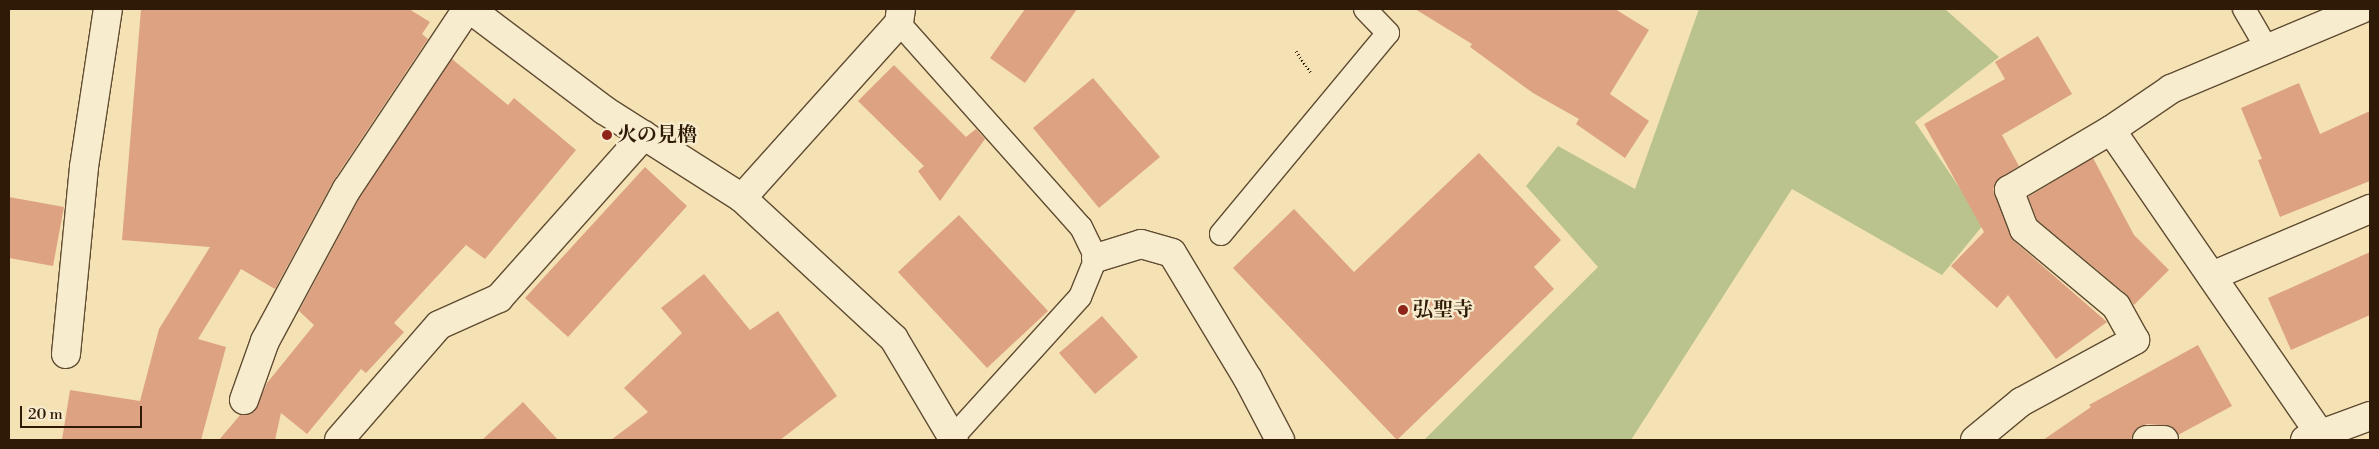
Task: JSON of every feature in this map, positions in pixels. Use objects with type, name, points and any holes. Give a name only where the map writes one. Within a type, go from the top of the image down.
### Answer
[{"type":"street","points":[[66,354],[84,167],[108,9]]},
{"type":"street","points":[[244,400],[265,341],[347,189],[468,9],[604,110],[742,198],[894,338],[954,439]]},
{"type":"street","points":[[1975,440],[2022,402],[2135,340],[2116,306],[2024,229],[2009,190],[2111,130],[2171,88],[2361,9]]},
{"type":"street","points":[[742,198],[900,16]]},
{"type":"street","points":[[2111,130],[2212,276],[2312,437],[2370,416]]},
{"type":"street","points":[[339,440],[439,324],[499,298],[644,134]]},
{"type":"street","points":[[2212,276],[2370,209]]},
{"type":"street","points":[[1096,258],[1141,244],[1172,253],[1248,379],[1280,440]]},
{"type":"street","points":[[2147,440],[2164,440]]},
{"type":"lane","points":[[1222,234],[1388,33],[1365,9]]},
{"type":"lane","points":[[2244,9],[2266,47]]},
{"type":"lane","points":[[900,16],[1080,226],[1096,258],[1080,297],[954,439]]},
{"type":"green space","points":[[1699,9],[1945,9],[1999,57],[1915,122],[1984,224],[1942,275],[1792,189],[1631,440],[1424,440],[1598,267],[1526,186],[1558,146],[1635,189]]},
{"type":"building","points":[[141,9],[409,9],[430,22],[422,34],[428,39],[334,180],[275,289],[241,269],[198,339],[226,347],[201,440],[62,440],[70,390],[140,401],[159,329],[210,247],[122,240]]},
{"type":"building","points":[[1025,9],[1077,9],[1025,83],[990,58]]},
{"type":"building","points":[[1415,9],[1615,9],[1649,30],[1610,94],[1649,121],[1625,158],[1576,124],[1579,119],[1533,93],[1470,47],[1472,44]]},
{"type":"building","points":[[2038,36],[2072,94],[2002,135],[2019,166],[2001,177],[1993,189],[2014,241],[2107,322],[2056,359],[2008,295],[1997,308],[1951,266],[1984,232],[1924,124],[2005,79],[1995,62]]},
{"type":"building","points":[[452,59],[508,105],[514,98],[576,150],[485,259],[466,245],[394,323],[404,332],[366,373],[361,369],[307,434],[281,413],[275,440],[219,440],[240,415],[254,412],[267,383],[314,325],[299,311],[360,197]]},
{"type":"building","points":[[894,65],[966,137],[976,129],[985,139],[940,201],[918,171],[924,166],[858,101]]},
{"type":"building","points":[[1093,78],[1160,157],[1099,208],[1033,128]]},
{"type":"building","points":[[2299,83],[2320,134],[2370,111],[2370,181],[2280,217],[2258,160],[2262,159],[2241,108]]},
{"type":"building","name":"弘聖寺","points":[[1479,153],[1561,240],[1534,267],[1554,289],[1397,440],[1233,268],[1294,209],[1354,272]]},
{"type":"building","points":[[2093,158],[2134,235],[2169,270],[2134,305],[2126,294],[2037,220],[2028,197]]},
{"type":"building","points":[[645,167],[687,206],[568,337],[525,298]]},
{"type":"building","points":[[9,197],[64,207],[53,266],[9,258]]},
{"type":"building","points":[[959,215],[1048,311],[987,368],[898,272]]},
{"type":"building","points":[[2370,252],[2370,315],[2291,350],[2268,298]]},
{"type":"building","points":[[704,274],[750,330],[778,311],[837,396],[780,440],[611,440],[648,412],[624,388],[682,333],[661,308]]},
{"type":"building","points":[[1102,316],[1138,357],[1095,394],[1059,353]]},
{"type":"building","points":[[2198,345],[2232,406],[2178,435],[2171,426],[2147,424],[2134,432],[2131,440],[2043,440],[2091,407],[2089,405]]},
{"type":"building","points":[[523,402],[558,440],[482,440]]},
{"type":"place","name":"火の見櫓","points":[[607,135]]},
{"type":"place","name":"弘聖寺","points":[[1403,310]]}]
